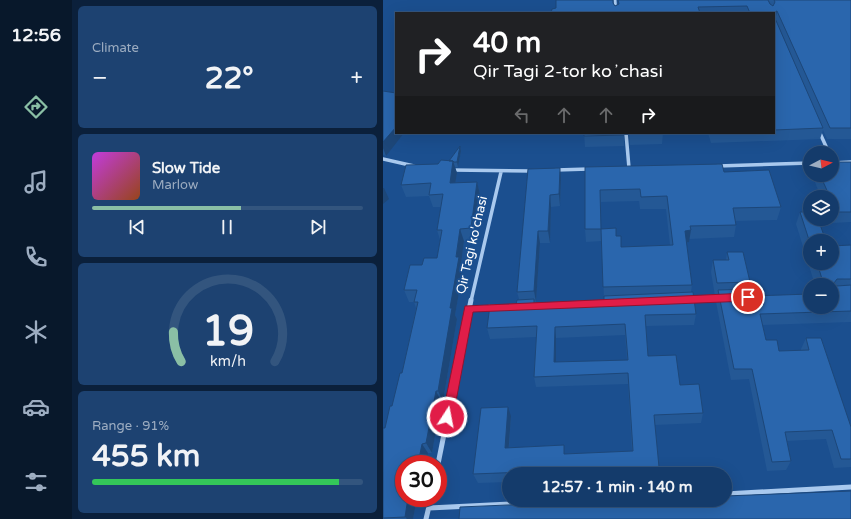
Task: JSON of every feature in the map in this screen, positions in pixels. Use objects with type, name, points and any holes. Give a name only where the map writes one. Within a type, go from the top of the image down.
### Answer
[{"type":"street","points":[[615,0],[616,12]]},
{"type":"street","points":[[817,124],[826,146]]},
{"type":"street","points":[[626,134],[629,168]]},
{"type":"street","points":[[383,159],[421,168]]},
{"type":"street","points":[[839,162],[851,162]]},
{"type":"street","points":[[715,166],[803,163]]},
{"type":"street","points":[[621,168],[637,168]]},
{"type":"street","points":[[550,170],[597,169]]},
{"type":"street","points":[[450,170],[501,172],[535,171]]},
{"type":"street","name":"Qir Tagi ko'chasi","points":[[440,455],[469,308],[501,172]]},
{"type":"street","points":[[683,300],[731,298]]},
{"type":"street","points":[[469,308],[501,307]]},
{"type":"street","points":[[732,494],[851,487]]},
{"type":"street","points":[[426,519],[429,508],[502,505]]},
{"type":"building","points":[[556,0],[613,0],[615,6],[619,4],[618,0],[768,0],[773,6],[775,2],[774,0],[851,0],[851,128],[830,128],[777,11],[750,12],[747,6],[698,7],[700,12],[551,12],[552,9],[556,8]]},
{"type":"building","points":[[775,18],[823,128],[775,130]]},
{"type":"building","points":[[383,91],[395,93],[395,128],[383,142]]},
{"type":"building","points":[[584,134],[624,134],[624,135],[584,136]]},
{"type":"building","points":[[460,146],[457,162],[449,161]]},
{"type":"building","points":[[441,160],[453,161],[450,183],[477,182],[471,228],[460,229],[456,257],[459,257],[450,308],[452,308],[438,391],[436,391],[426,443],[422,444],[420,455],[395,455],[395,507],[407,507],[405,517],[383,518],[383,428],[385,428],[390,406],[392,406],[400,373],[402,373],[418,302],[414,302],[417,290],[404,290],[410,265],[422,265],[424,258],[437,258],[442,230],[437,230],[443,194],[429,195],[431,183],[401,185],[406,165],[438,164]]},
{"type":"building","points":[[839,162],[851,162],[851,212],[839,212],[839,190],[827,190],[823,182],[839,182]]},
{"type":"building","points":[[722,164],[724,172],[769,170],[781,207],[733,208],[736,225],[690,226],[691,230],[685,231],[692,285],[603,287],[601,229],[585,229],[585,167]],"holes":[[[640,189],[641,197],[667,196],[673,245],[621,247],[621,236],[616,236],[616,228],[601,229],[600,190]]]},
{"type":"building","points":[[560,168],[559,194],[550,195],[548,231],[538,231],[534,291],[517,292],[528,169]]},
{"type":"building","points":[[800,212],[803,212],[803,221]]},
{"type":"building","points":[[805,226],[821,226],[823,234],[807,234]]},
{"type":"building","points":[[851,245],[851,279],[822,278],[819,270],[839,270],[839,246]]},
{"type":"building","points":[[727,252],[743,252],[750,282],[717,283],[713,260],[729,260]]},
{"type":"building","points":[[851,285],[851,311],[839,311],[839,286]]},
{"type":"building","points":[[751,289],[752,296],[803,294],[803,313],[760,314],[766,340],[777,340],[779,351],[809,350],[806,338],[821,338],[851,427],[851,459],[841,459],[832,430],[785,432],[791,461],[772,462],[752,369],[734,369],[718,290]]},
{"type":"building","points":[[693,292],[696,314],[645,315],[648,356],[676,355],[680,385],[699,384],[703,413],[654,415],[659,467],[502,467],[502,473],[473,474],[481,408],[508,407],[505,448],[564,445],[564,454],[633,451],[628,373],[534,377],[537,326],[487,328],[490,305],[516,304],[517,300],[534,299],[534,304],[604,301],[604,296]],"holes":[[[625,324],[628,360],[554,362],[555,327]]]},
{"type":"building","points":[[851,491],[851,519],[459,519],[460,507],[502,505],[502,507],[732,507],[732,496]]},
{"type":"route","points":[[447,417],[469,308],[748,297]]}]
